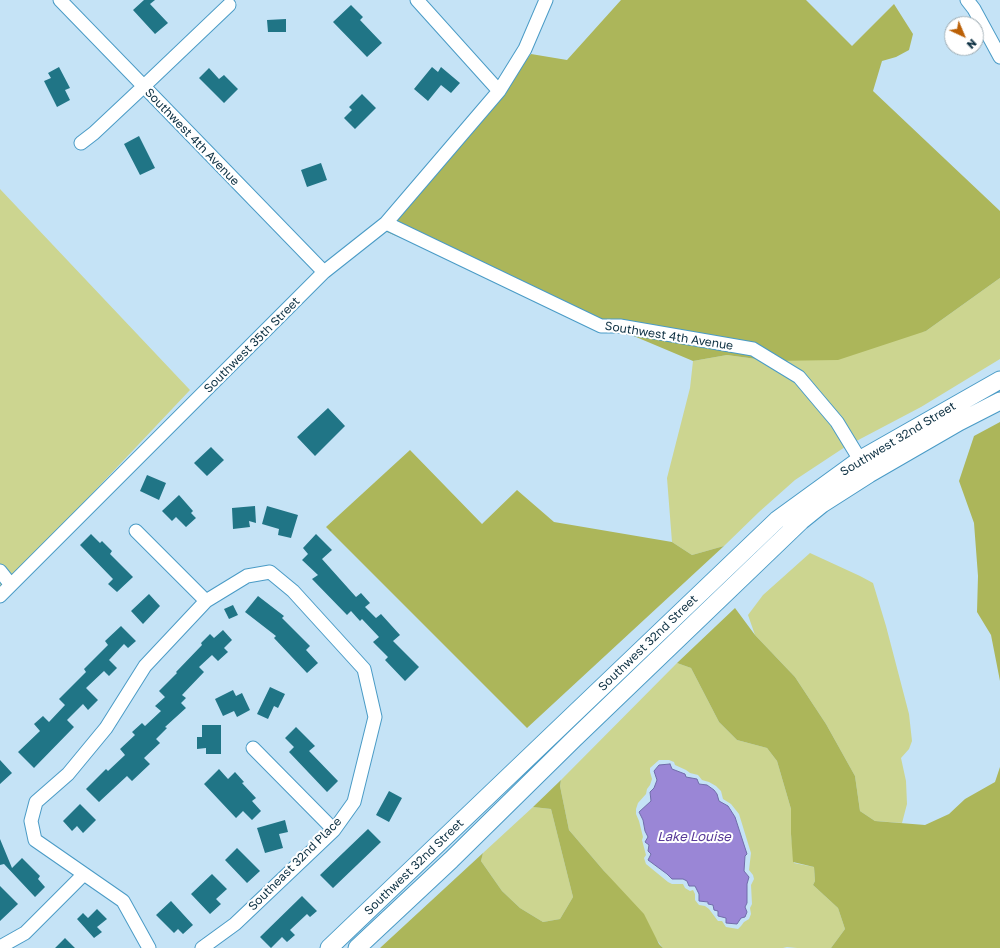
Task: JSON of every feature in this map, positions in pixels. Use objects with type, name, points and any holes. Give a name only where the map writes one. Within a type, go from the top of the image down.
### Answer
[{"type":"main road","name":"Southwest 32nd Street","points":[[329,948],[777,520],[861,459],[1000,380]]},
{"type":"main road","name":"Southwest 32nd Street","points":[[357,948],[451,860],[579,734],[801,521],[822,504],[869,474],[959,422],[1000,401]]},
{"type":"street","name":"Southwest 4th Avenue","points":[[60,0],[324,272]]},
{"type":"street","points":[[417,0],[499,91]]},
{"type":"street","name":"Southwest 35th Street","points":[[0,596],[324,272],[386,223],[499,91],[525,49],[546,0]]},
{"type":"street","points":[[968,0],[1000,57]]},
{"type":"street","points":[[81,143],[94,133],[229,5]]},
{"type":"street","name":"Southwest 4th Avenue","points":[[386,223],[601,326],[620,326],[753,349],[799,377],[837,422],[869,474]]},
{"type":"street","points":[[136,531],[206,601],[146,666],[106,728],[68,774],[36,802],[31,821],[35,840],[123,901],[149,948]]},
{"type":"street","points":[[0,570],[11,585]]},
{"type":"street","name":"Southeast 32nd Place","points":[[202,948],[235,924],[334,830],[354,802],[375,717],[364,669],[293,591],[270,572],[246,576],[206,601]]},
{"type":"street","points":[[253,748],[334,830]]},
{"type":"street","points":[[0,947],[25,933],[84,874]]},
{"type":"green space","points":[[621,0],[806,0],[852,46],[894,4],[913,34],[909,50],[896,57],[882,61],[873,91],[1000,211],[1000,278],[926,331],[838,360],[771,361],[727,355],[693,361],[375,227],[472,129],[531,54],[567,60]]},
{"type":"green space","points":[[0,189],[190,390],[0,591]]},
{"type":"green space","points":[[1000,278],[1000,359],[921,407],[845,447],[795,480],[724,546],[692,555],[672,542],[667,478],[690,388],[693,361],[727,355],[771,361],[926,331]]},
{"type":"green space","points":[[1000,422],[1000,681],[991,635],[977,612],[978,576],[974,523],[959,481],[974,436]]},
{"type":"green space","points":[[410,450],[482,524],[517,490],[554,522],[672,542],[692,555],[724,546],[527,728],[326,527]]},
{"type":"green space","points":[[810,553],[873,583],[909,714],[912,741],[909,749],[901,758],[906,781],[907,804],[902,823],[875,821],[860,811],[855,776],[826,724],[795,677],[755,635],[748,615],[763,595]]},
{"type":"green space","points":[[735,608],[755,635],[795,677],[826,724],[855,776],[860,811],[875,821],[925,825],[949,814],[965,799],[995,782],[1000,767],[1000,948],[831,948],[845,929],[838,908],[813,885],[815,881],[814,867],[793,862],[791,809],[777,761],[767,748],[737,740],[719,722],[691,668],[677,663]]},
{"type":"green space","points":[[677,663],[691,668],[719,722],[737,740],[767,748],[777,761],[791,809],[791,834],[794,863],[814,867],[815,881],[813,885],[838,908],[845,929],[831,948],[663,948],[604,871],[569,830],[560,786],[561,780]],"holes":[[[659,760],[669,760],[690,773],[698,775],[702,780],[716,786],[721,791],[723,799],[731,804],[739,814],[751,853],[749,870],[754,879],[751,885],[751,914],[749,919],[738,929],[726,927],[722,921],[718,921],[709,909],[705,906],[699,905],[695,900],[693,890],[690,891],[685,888],[683,884],[672,884],[668,882],[646,864],[644,858],[646,855],[642,840],[643,837],[636,814],[636,809],[638,803],[646,794],[650,785],[652,779],[650,768]]]},
{"type":"green space","points":[[561,780],[560,786],[569,830],[644,914],[659,944],[663,948],[380,948],[483,853],[481,861],[502,891],[520,908],[543,922],[560,919],[573,897],[551,809],[533,807]]},
{"type":"green space","points":[[533,807],[551,809],[573,897],[560,919],[543,922],[520,908],[502,891],[481,861],[483,853]]},
{"type":"water","name":"Lake Louise","points":[[670,764],[672,769],[685,774],[686,777],[697,779],[699,784],[707,785],[714,790],[719,801],[728,806],[735,817],[747,854],[745,856],[744,871],[749,877],[747,884],[747,903],[745,907],[747,912],[745,917],[741,918],[737,924],[726,923],[726,918],[718,916],[718,911],[714,910],[713,905],[708,904],[708,902],[699,901],[699,894],[695,886],[689,886],[687,881],[683,879],[672,879],[648,860],[651,854],[648,851],[649,845],[645,842],[648,837],[639,812],[651,801],[650,792],[654,788],[657,780],[654,771],[659,765]]},
{"type":"building","points":[[144,0],[155,0],[150,4],[168,23],[155,34],[133,10]]},
{"type":"building","points":[[351,5],[363,17],[360,20],[382,43],[367,57],[333,22]]},
{"type":"building","points":[[286,19],[286,32],[268,32],[267,20]]},
{"type":"building","points":[[59,67],[70,88],[65,90],[70,100],[57,107],[44,81],[51,78],[48,73]]},
{"type":"building","points":[[432,67],[438,72],[441,67],[460,83],[451,93],[441,85],[428,101],[414,89]]},
{"type":"building","points":[[209,68],[219,79],[224,75],[238,89],[224,103],[199,78]]},
{"type":"building","points":[[362,94],[376,108],[355,129],[344,118],[352,110],[349,107]]},
{"type":"building","points":[[139,136],[155,168],[140,175],[124,144]]},
{"type":"building","points":[[321,163],[327,180],[307,187],[301,170]]},
{"type":"building","points":[[328,408],[345,426],[315,456],[297,437]]},
{"type":"building","points":[[211,447],[224,460],[207,476],[194,463]]},
{"type":"building","points":[[147,475],[166,483],[159,500],[140,491]]},
{"type":"building","points":[[179,495],[193,511],[191,513],[196,518],[186,527],[176,517],[172,521],[162,511]]},
{"type":"building","points":[[255,506],[256,523],[249,521],[250,527],[233,529],[232,508]]},
{"type":"building","points":[[267,506],[298,515],[291,538],[278,535],[279,529],[262,524]]},
{"type":"building","points":[[91,534],[100,543],[102,541],[112,551],[110,554],[133,577],[117,592],[108,584],[113,579],[80,545]]},
{"type":"building","points":[[316,534],[332,550],[322,559],[356,597],[361,593],[370,603],[365,607],[376,618],[381,614],[400,635],[393,641],[419,667],[405,681],[385,660],[388,657],[373,642],[379,637],[362,619],[360,621],[351,611],[347,615],[312,579],[318,575],[302,560],[308,554],[303,548]]},
{"type":"building","points":[[149,594],[160,606],[143,624],[131,611]]},
{"type":"building","points":[[258,596],[284,616],[282,618],[310,646],[306,650],[318,663],[307,673],[274,638],[276,636],[245,612]]},
{"type":"building","points":[[233,605],[238,615],[229,619],[224,609]]},
{"type":"building","points":[[121,626],[136,641],[128,648],[124,644],[109,660],[117,668],[109,676],[104,671],[86,688],[98,700],[88,710],[83,704],[67,720],[74,727],[34,768],[18,752],[40,731],[34,724],[43,716],[49,722],[65,705],[59,699],[86,672],[84,669],[108,645],[105,641]]},
{"type":"building","points":[[223,630],[232,640],[224,648],[228,652],[218,661],[212,655],[199,667],[204,672],[182,695],[186,698],[181,703],[186,708],[165,727],[167,728],[156,739],[160,743],[144,758],[150,764],[132,781],[127,776],[99,802],[86,789],[106,769],[108,771],[125,755],[120,749],[135,735],[132,732],[142,723],[145,726],[161,711],[155,706],[165,697],[159,691],[177,673],[176,672],[202,645],[201,643],[210,634],[214,638]]},
{"type":"building","points":[[270,687],[285,694],[278,708],[274,706],[268,719],[257,714]]},
{"type":"building","points":[[233,690],[236,696],[242,693],[250,710],[237,717],[234,711],[223,716],[215,699]]},
{"type":"building","points":[[202,725],[221,725],[221,754],[206,754],[206,748],[197,749],[197,737],[202,737]]},
{"type":"building","points":[[296,727],[315,746],[309,751],[338,781],[327,792],[289,752],[294,747],[285,738]]},
{"type":"building","points":[[0,760],[12,773],[0,784]]},
{"type":"building","points":[[219,769],[228,779],[235,772],[244,782],[242,783],[256,798],[252,801],[261,811],[252,820],[243,811],[236,818],[204,784]]},
{"type":"building","points":[[389,791],[402,798],[389,822],[376,815]]},
{"type":"building","points":[[80,804],[96,820],[83,833],[77,826],[72,831],[63,821]]},
{"type":"building","points":[[285,820],[288,832],[279,834],[283,848],[265,853],[257,828]]},
{"type":"building","points":[[368,829],[381,842],[333,888],[320,875]]},
{"type":"building","points":[[0,839],[12,868],[22,858],[40,876],[38,879],[45,887],[35,897],[4,864],[0,865]]},
{"type":"building","points":[[237,848],[260,871],[247,883],[225,860]]},
{"type":"building","points":[[212,874],[227,889],[216,899],[221,904],[210,914],[191,894]]},
{"type":"building","points":[[0,886],[18,904],[0,921]]},
{"type":"building","points":[[302,896],[317,911],[310,917],[307,914],[290,930],[295,935],[287,942],[282,937],[271,948],[260,937]]},
{"type":"building","points":[[171,901],[193,925],[183,934],[178,929],[174,933],[156,915]]},
{"type":"building","points":[[97,909],[107,919],[97,927],[102,932],[94,938],[77,919],[83,913],[88,918]]},
{"type":"building","points":[[65,938],[75,948],[55,948]]}]
